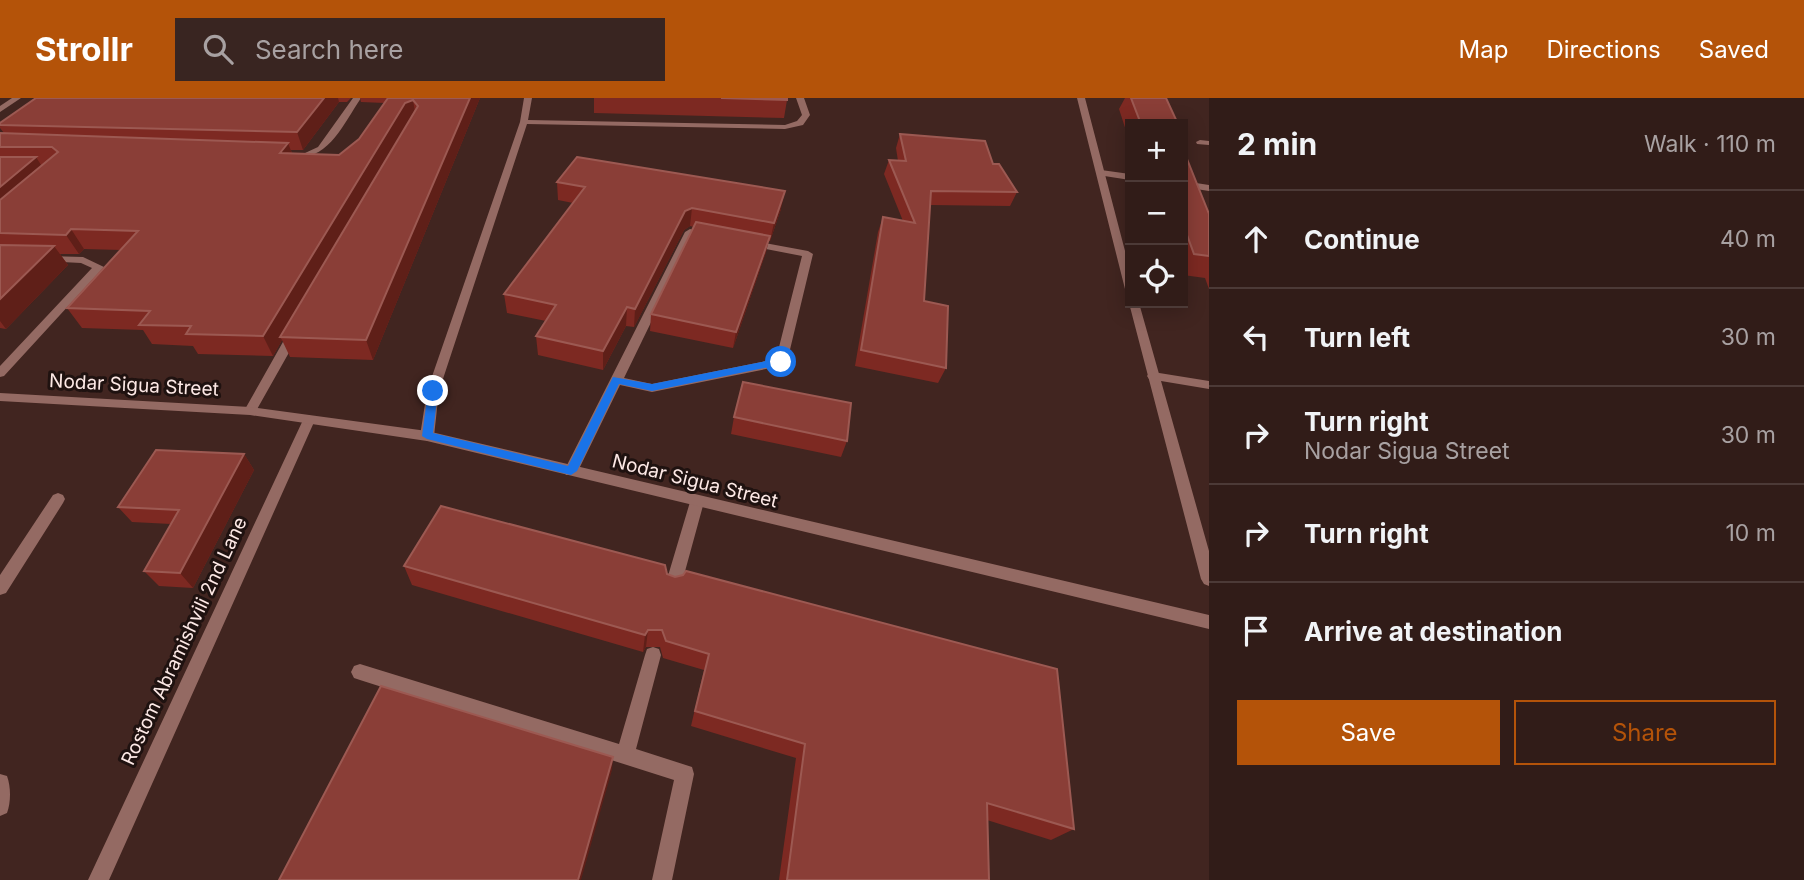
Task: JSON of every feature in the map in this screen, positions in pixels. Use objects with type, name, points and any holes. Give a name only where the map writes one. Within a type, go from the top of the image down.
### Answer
[{"type":"street","points":[[0,110],[17,98]]},
{"type":"street","points":[[278,155],[306,156],[321,149],[357,98]]},
{"type":"street","points":[[427,436],[433,391],[524,122],[528,98]]},
{"type":"street","points":[[524,122],[785,127],[800,122],[806,115],[800,98]]},
{"type":"street","points":[[1081,98],[1125,269]]},
{"type":"street","points":[[1101,173],[1125,176]]},
{"type":"street","points":[[1188,185],[1209,188]]},
{"type":"street","points":[[571,471],[690,232],[716,237]]},
{"type":"street","points":[[616,380],[652,388],[781,362],[808,254],[743,242]]},
{"type":"street","points":[[0,373],[99,267],[83,260],[28,258]]},
{"type":"street","points":[[1135,308],[1209,579]]},
{"type":"street","points":[[250,411],[298,326]]},
{"type":"street","points":[[1153,376],[1209,385]]},
{"type":"street","name":"Nodar Sigua Street","points":[[0,397],[250,411],[427,436],[1209,622]]},
{"type":"street","name":"Rostom Abramishvili 2nd Lane","points":[[98,880],[309,420]]},
{"type":"street","points":[[0,588],[58,499]]},
{"type":"street","points":[[673,586],[697,502]]},
{"type":"street","points":[[625,755],[653,655]]},
{"type":"street","points":[[360,672],[685,774],[662,880]]},
{"type":"street","points":[[0,783],[0,806]]},
{"type":"building","points":[[36,98],[324,98],[297,132],[0,125]]},
{"type":"building","points":[[388,98],[470,98],[366,340],[280,337],[418,106],[413,100],[405,103],[263,336],[186,334],[191,326],[139,325],[150,311],[67,308],[138,231],[71,229],[66,235],[0,233],[0,200],[58,152],[52,147],[0,147],[0,133],[288,143],[280,153],[339,155],[359,139]]},
{"type":"building","points":[[721,98],[787,98],[787,100]]},
{"type":"building","points":[[1131,98],[1166,98],[1176,119],[1139,119]]},
{"type":"building","points":[[900,134],[985,141],[993,164],[999,164],[1017,192],[931,191],[924,301],[948,306],[946,368],[861,350],[883,217],[915,223],[889,160],[906,161]]},
{"type":"building","points":[[0,157],[36,157],[0,187]]},
{"type":"building","points":[[577,157],[785,191],[774,223],[692,208],[685,211],[635,309],[627,307],[603,351],[536,336],[556,305],[504,294],[585,187],[557,182]]},
{"type":"building","points":[[1188,162],[1209,214],[1209,256],[1194,254],[1188,238]]},
{"type":"building","points":[[696,222],[770,236],[736,332],[651,314]]},
{"type":"building","points":[[0,245],[54,246],[0,299]]},
{"type":"building","points":[[743,382],[851,403],[847,441],[734,417]]},
{"type":"building","points":[[156,450],[244,454],[180,573],[144,571],[179,510],[118,507]]},
{"type":"building","points":[[441,506],[665,565],[667,574],[675,577],[686,571],[1057,669],[1074,829],[987,803],[989,880],[787,880],[805,744],[695,711],[709,654],[666,641],[662,630],[648,630],[645,635],[404,566]]},
{"type":"building","points":[[381,686],[613,757],[578,880],[279,880]]},
{"type":"route","points":[[433,391],[427,436],[571,471],[616,380],[652,388],[781,362]]}]
